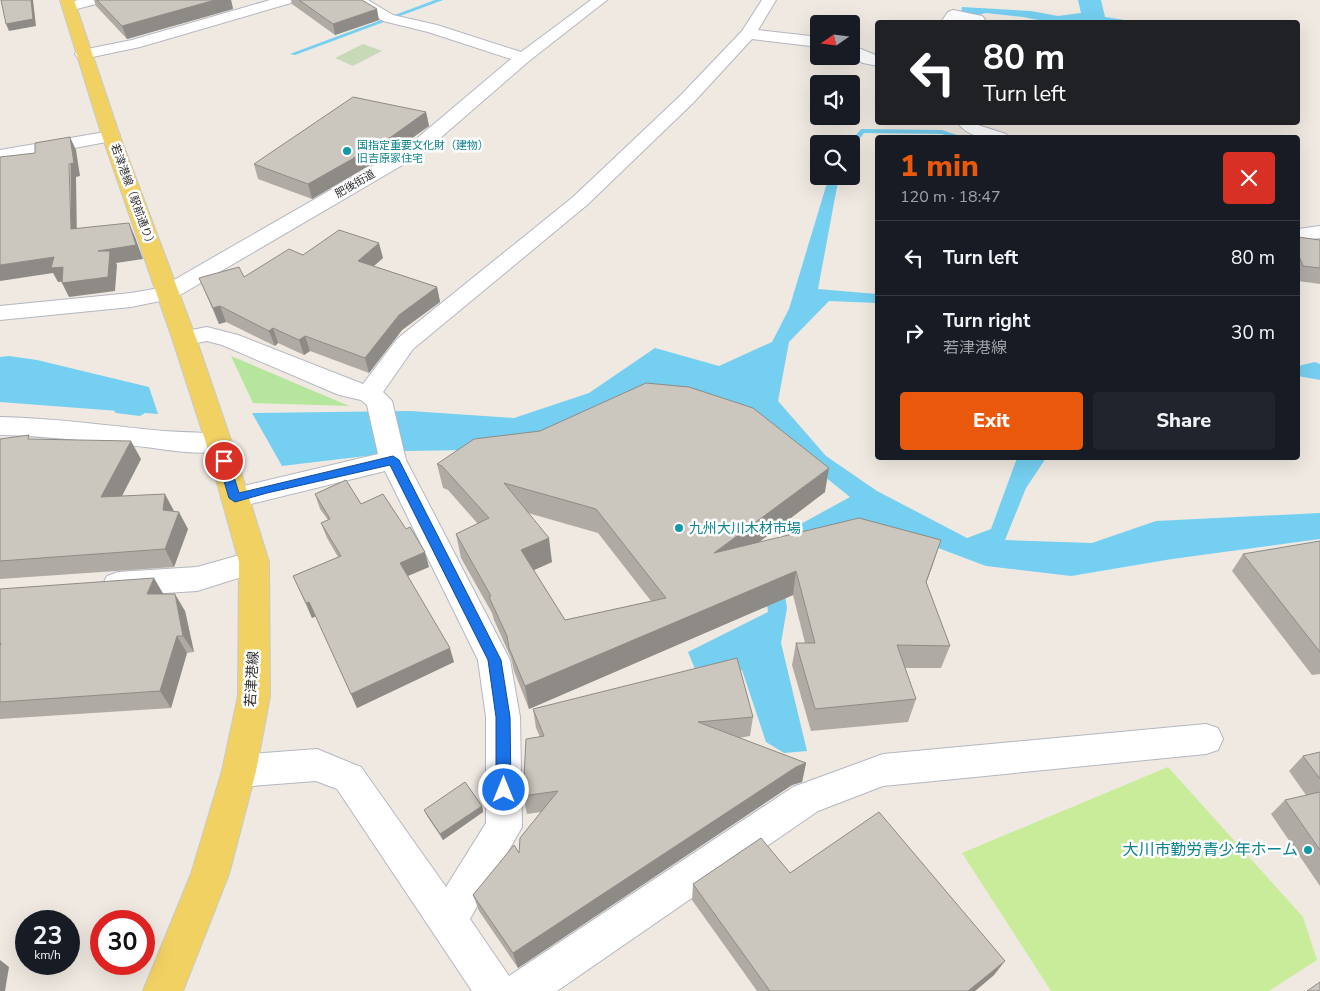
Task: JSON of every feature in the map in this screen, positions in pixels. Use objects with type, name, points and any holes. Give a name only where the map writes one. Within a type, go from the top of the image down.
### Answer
[{"type":"main road","name":"若津港線（駅前通り）","points":[[68,4],[111,136],[201,390]]},
{"type":"main road","name":"若津港線","points":[[163,991],[210,874],[238,770],[254,696],[254,562],[201,390]]},
{"type":"street","points":[[68,4],[95,0]]},
{"type":"street","points":[[83,54],[134,44],[286,0]]},
{"type":"street","points":[[358,0],[391,18],[432,28],[523,58]]},
{"type":"street","name":"肥後街道","points":[[0,313],[131,300],[167,293],[416,149],[523,58],[600,0]]},
{"type":"street","points":[[447,921],[504,827],[503,717],[494,660],[393,460],[374,398],[405,344],[580,201],[687,99],[748,34],[769,0]]},
{"type":"street","points":[[949,20],[953,15],[971,18]]},
{"type":"street","points":[[748,34],[810,41]]},
{"type":"street","points":[[860,55],[875,61]]},
{"type":"street","points":[[969,125],[972,129],[991,135]]},
{"type":"street","points":[[0,156],[111,136]]},
{"type":"street","points":[[1300,235],[1320,232]]},
{"type":"street","points":[[184,338],[207,334],[230,340],[374,398]]},
{"type":"street","points":[[0,426],[85,431],[166,441],[216,434]]},
{"type":"street","points":[[235,498],[393,460]]},
{"type":"street","points":[[89,586],[197,579],[254,562]]},
{"type":"street","points":[[522,991],[806,798],[883,770],[1206,739]]},
{"type":"street","points":[[238,770],[317,764],[349,778],[496,991]]},
{"type":"green space","points":[[363,44],[382,51],[353,66],[335,58]]},
{"type":"green space","points":[[231,356],[349,406],[253,403]]},
{"type":"green space","points":[[1168,767],[1303,917],[1317,960],[1269,991],[1051,991],[962,853]]},
{"type":"water","points":[[1078,0],[1101,0],[1105,17],[1125,20],[1039,20],[986,13],[973,16],[961,14],[962,7],[1031,11],[1058,16],[1081,13]]},
{"type":"water","points":[[826,185],[837,185],[818,289],[875,294],[875,303],[829,301],[789,342],[778,401],[826,456],[877,491],[967,538],[991,529],[1016,460],[1045,460],[1026,488],[1005,540],[1092,543],[1156,521],[1320,513],[1320,539],[1172,559],[1071,576],[986,566],[877,525],[782,575],[787,608],[781,643],[807,751],[784,753],[766,742],[742,670],[700,681],[688,652],[768,612],[762,562],[799,525],[850,497],[758,423],[530,449],[407,451],[282,466],[252,413],[410,411],[514,418],[589,393],[655,348],[719,366],[772,342],[789,309]]},
{"type":"water","points":[[9,356],[37,360],[149,387],[158,414],[0,402],[0,357]]},
{"type":"water","points":[[1315,362],[1320,364],[1320,380],[1300,376],[1300,366]]},
{"type":"building","points":[[1,0],[31,0],[33,19],[6,24]]},
{"type":"building","points":[[97,0],[215,0],[122,26]]},
{"type":"building","points":[[299,0],[362,0],[377,9],[333,24]]},
{"type":"building","points":[[353,97],[426,112],[391,137],[308,184],[254,164]]},
{"type":"building","points":[[70,137],[74,163],[69,164],[71,229],[129,223],[136,245],[98,251],[110,251],[108,277],[62,283],[63,267],[51,268],[54,257],[0,265],[0,157],[35,153],[35,143]]},
{"type":"building","points":[[339,230],[379,243],[358,261],[437,287],[399,315],[365,358],[305,336],[299,340],[273,328],[269,331],[220,306],[213,308],[199,278],[239,267],[244,277],[289,249],[303,255]]},
{"type":"building","points":[[1300,237],[1320,240],[1320,268],[1303,266],[1300,258]]},
{"type":"building","points":[[646,383],[689,387],[753,408],[829,468],[714,553],[859,518],[941,540],[926,582],[950,646],[897,645],[916,699],[815,709],[796,643],[815,643],[796,571],[525,686],[509,648],[507,636],[489,597],[491,596],[456,534],[489,518],[442,466],[437,464],[474,439],[540,431]],"holes":[[[504,483],[596,509],[666,598],[565,620],[521,550],[549,538]]]},
{"type":"building","points":[[29,435],[28,439],[131,441],[101,497],[165,494],[163,510],[179,512],[165,549],[0,561],[0,439]]},
{"type":"building","points":[[346,480],[361,504],[383,494],[406,529],[410,527],[425,552],[400,563],[450,648],[351,694],[309,602],[306,603],[293,576],[341,556],[321,523],[330,519],[315,494]]},
{"type":"building","points":[[1320,541],[1320,652],[1243,554]]},
{"type":"building","points":[[154,578],[147,594],[175,594],[183,636],[177,636],[160,691],[0,702],[0,589]]},
{"type":"building","points":[[737,658],[753,717],[698,722],[806,763],[796,767],[513,953],[473,895],[514,845],[519,853],[520,838],[558,791],[523,796],[526,739],[544,736],[533,709]]},
{"type":"building","points":[[1320,752],[1320,779],[1303,756]]},
{"type":"building","points":[[465,782],[482,806],[440,834],[424,810]]},
{"type":"building","points":[[1320,792],[1320,850],[1285,800]]},
{"type":"building","points":[[879,812],[1005,961],[968,991],[770,991],[693,884],[761,838],[790,873]]},
{"type":"building","points":[[1320,982],[1320,991],[1307,991]]},
{"type":"waterway","points":[[293,54],[440,0]]},
{"type":"waterway","points":[[859,135],[862,131],[942,132],[952,135]]},
{"type":"waterway","points":[[119,411],[140,413]]},
{"type":"place","name":"国指定重要文化財（建物） 旧吉原家住宅","points":[[347,151]]},
{"type":"place","name":"九州大川木材市場","points":[[679,528]]},
{"type":"place","name":"大川市勤労青少年ホーム","points":[[1308,850]]},
{"type":"route","points":[[224,461],[235,498],[393,460],[474,617],[494,660],[503,717],[504,790]]}]
